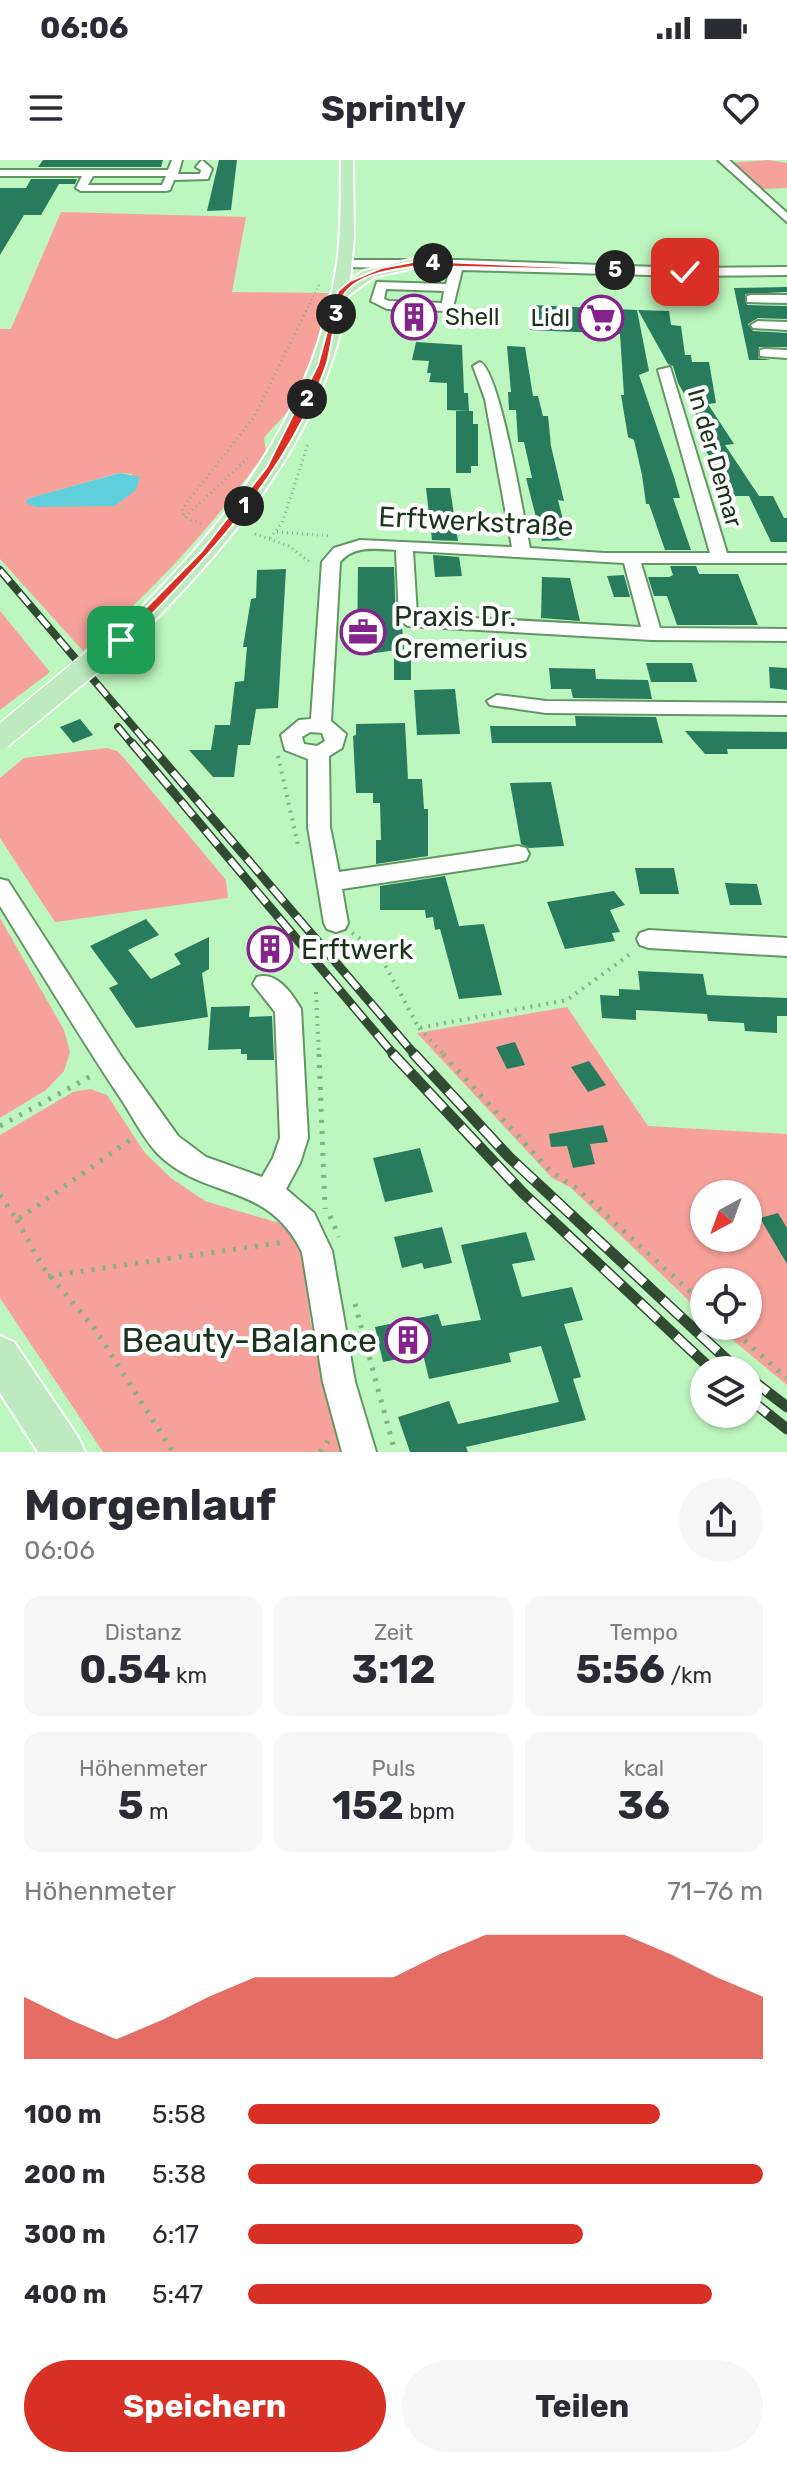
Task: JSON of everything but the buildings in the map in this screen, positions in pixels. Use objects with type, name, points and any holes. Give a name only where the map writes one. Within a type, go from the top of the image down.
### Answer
[{"type":"main road","points":[[0,738],[91,666],[138,624],[205,554],[271,467],[298,419],[322,365],[331,286],[346,263],[347,160]]},
{"type":"main road","points":[[331,286],[418,263]]},
{"type":"main road","points":[[0,1356],[63,1452]]},
{"type":"street","points":[[89,173],[81,188],[166,188],[177,160]]},
{"type":"street","points":[[723,160],[787,219]]},
{"type":"street","points":[[0,173],[204,177],[207,169],[201,167],[202,163]]},
{"type":"street","points":[[346,263],[652,271],[787,271]]},
{"type":"street","points":[[452,288],[381,285],[377,301],[387,305],[447,307],[452,288],[457,264]]},
{"type":"street","points":[[751,299],[787,299]]},
{"type":"street","points":[[758,325],[787,326]]},
{"type":"street","points":[[765,353],[787,354]]},
{"type":"street","points":[[480,366],[492,399],[522,553]]},
{"type":"street","name":"In der Demar","points":[[665,370],[720,559]]},
{"type":"street","points":[[404,545],[408,620],[652,634],[787,635]]},
{"type":"street","name":"Erftwerkstraße","points":[[336,923],[319,827],[318,753],[331,748],[337,739],[316,712],[334,556],[355,546],[404,545],[631,558],[787,558]]},
{"type":"street","points":[[631,558],[652,634]]},
{"type":"street","points":[[497,701],[546,707],[787,709]]},
{"type":"street","points":[[316,712],[291,740],[297,749],[318,753]]},
{"type":"street","points":[[330,882],[518,854]]},
{"type":"street","points":[[0,887],[112,1064],[168,1145],[196,1166],[268,1192],[292,1210],[312,1237],[342,1398],[359,1452]]},
{"type":"street","points":[[649,939],[787,947]]},
{"type":"street","points":[[266,984],[288,1009],[294,1138],[286,1163],[268,1192]]},
{"type":"path","points":[[201,524],[185,517],[181,511],[183,505],[254,417],[331,286]]},
{"type":"path","points":[[270,538],[277,532],[310,439]]},
{"type":"path","points":[[185,517],[254,453]]},
{"type":"path","points":[[277,532],[328,536]]},
{"type":"path","points":[[255,534],[296,550],[312,564]]},
{"type":"path","points":[[276,748],[301,854]]},
{"type":"path","points":[[336,923],[378,952],[419,1028],[550,1171],[576,1188],[690,1291]]},
{"type":"path","points":[[419,1028],[567,1000],[649,939]]},
{"type":"path","points":[[316,992],[324,1208],[337,1226],[341,1247]]},
{"type":"path","points":[[0,1126],[112,1064]]},
{"type":"path","points":[[17,1220],[66,1183],[102,1163],[152,1123]]},
{"type":"path","points":[[0,1195],[48,1276],[95,1329],[173,1452]]},
{"type":"path","points":[[48,1276],[312,1237]]},
{"type":"path","points":[[353,1298],[395,1452]]},
{"type":"path","points":[[744,1340],[787,1378]]},
{"type":"shaded area","points":[[769,160],[787,163],[787,188],[759,189],[729,163]]},
{"type":"shaded area","points":[[61,212],[246,217],[232,292],[328,293],[305,378],[293,404],[264,438],[266,451],[225,506],[181,557],[83,651],[0,559],[0,329],[11,329]],"holes":[[[119,473],[133,474],[92,505],[27,499]]]},
{"type":"shaded area","points":[[0,611],[50,672],[0,710]]},
{"type":"shaded area","points":[[107,748],[117,751],[124,758],[226,880],[228,898],[55,922],[0,838],[0,778],[24,758]]},
{"type":"shaded area","points":[[0,918],[64,1030],[70,1052],[64,1071],[46,1090],[0,1118]]},
{"type":"shaded area","points":[[567,1007],[648,1126],[787,1134],[787,1385],[762,1364],[762,1356],[752,1356],[733,1340],[762,1340],[762,1268],[690,1268],[690,1302],[570,1187],[552,1178],[417,1033]]},
{"type":"shaded area","points":[[90,1089],[107,1095],[145,1153],[171,1178],[205,1201],[279,1223],[306,1249],[310,1320],[346,1452],[103,1452],[0,1298],[0,1135],[73,1092]]},
{"type":"water","points":[[120,473],[140,477],[136,490],[115,506],[36,507],[26,503],[27,499]]},
{"type":"railway","points":[[0,570],[149,745]]},
{"type":"railway","points":[[118,727],[133,745]]},
{"type":"railway","points":[[132,743],[395,1056]]},
{"type":"railway","points":[[148,743],[416,1056]]},
{"type":"railway","points":[[393,1054],[523,1193],[697,1356]]},
{"type":"railway","points":[[414,1054],[509,1157],[723,1356]]},
{"type":"railway","points":[[762,1388],[787,1407]]},
{"type":"railway","points":[[762,1409],[787,1429]]},
{"type":"place","name":"Shell","points":[[414,317]]},
{"type":"place","name":"Lidl","points":[[601,318]]},
{"type":"place","name":"Praxis Dr. Cremerius","points":[[363,632]]},
{"type":"place","name":"Erftwerk","points":[[270,949]]},
{"type":"place","name":"Beauty-Balance","points":[[408,1340]]},
{"type":"route","points":[[121,640],[205,554],[271,467],[298,419],[330,346],[341,293],[353,283],[384,269],[418,263],[685,272]]}]
